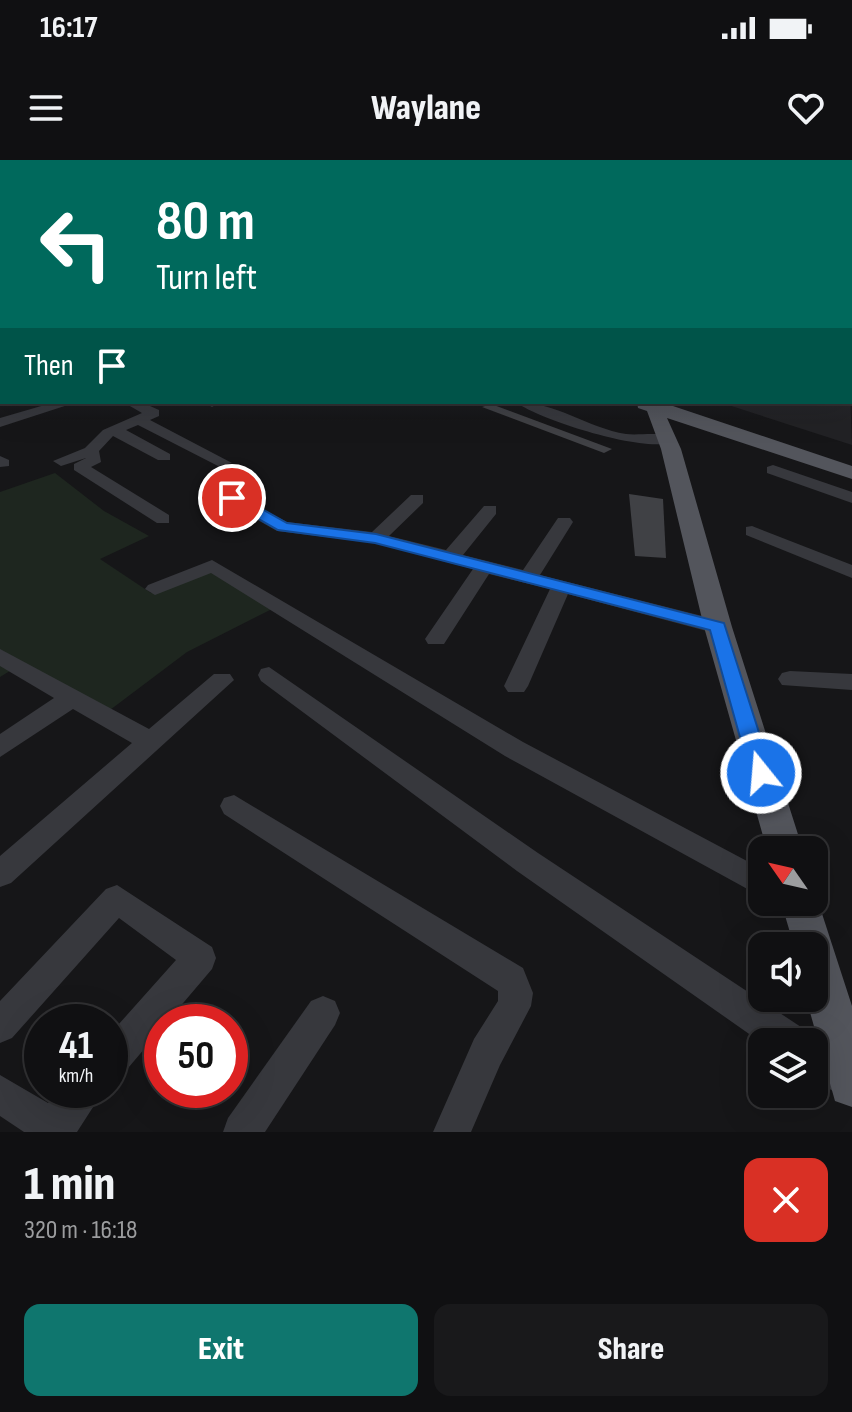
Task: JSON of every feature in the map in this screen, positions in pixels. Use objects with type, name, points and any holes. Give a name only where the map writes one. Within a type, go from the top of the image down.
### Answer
[{"type":"main road","points":[[650,404],[668,440],[718,627],[781,836]]},
{"type":"main road","points":[[653,404],[852,473]]},
{"type":"main road","points":[[828,997],[852,1083]]},
{"type":"street","points":[[0,423],[63,404]]},
{"type":"street","points":[[61,461],[90,451],[100,438],[154,411],[135,404]]},
{"type":"street","points":[[528,404],[622,438],[668,440]]},
{"type":"street","points":[[138,420],[224,463]]},
{"type":"street","points":[[115,430],[164,457]]},
{"type":"street","points":[[90,451],[97,458],[80,467],[163,519]]},
{"type":"street","points":[[773,470],[852,498]]},
{"type":"street","points":[[232,498],[283,527],[376,538],[718,627]]},
{"type":"street","points":[[376,538],[417,499]]},
{"type":"street","points":[[450,558],[490,510]]},
{"type":"street","points":[[528,578],[564,522]]},
{"type":"street","points":[[752,531],[852,572]]},
{"type":"street","points":[[155,589],[212,566],[514,749],[748,876]]},
{"type":"street","points":[[436,639],[484,567]]},
{"type":"street","points":[[516,686],[561,587]]},
{"type":"street","points":[[0,656],[152,743]]},
{"type":"street","points":[[269,675],[404,777],[474,823],[553,882],[770,1028]]},
{"type":"street","points":[[790,679],[852,682]]},
{"type":"street","points":[[0,874],[222,680]]},
{"type":"street","points":[[0,747],[71,698]]},
{"type":"street","points":[[234,806],[511,980],[516,993],[514,1006],[487,1052],[452,1132]]},
{"type":"street","points":[[0,1026],[117,899],[200,958],[128,1040]]},
{"type":"street","points":[[242,1132],[323,1013]]},
{"type":"street","points":[[828,1067],[852,1083]]},
{"type":"street","points":[[0,1094],[55,1130],[72,1108]]},
{"type":"shaded area","points":[[725,404],[851,404],[852,445]]},
{"type":"shaded area","points":[[55,473],[104,511],[149,536],[100,559],[151,593],[209,571],[272,609],[187,652],[106,713],[23,663],[0,677],[0,492]]},
{"type":"building","points":[[491,404],[612,449],[604,453],[482,407]]},
{"type":"building","points":[[629,494],[663,499],[666,558],[635,556]]},
{"type":"route","points":[[232,498],[283,527],[335,530],[376,538],[718,627],[761,773]]}]
